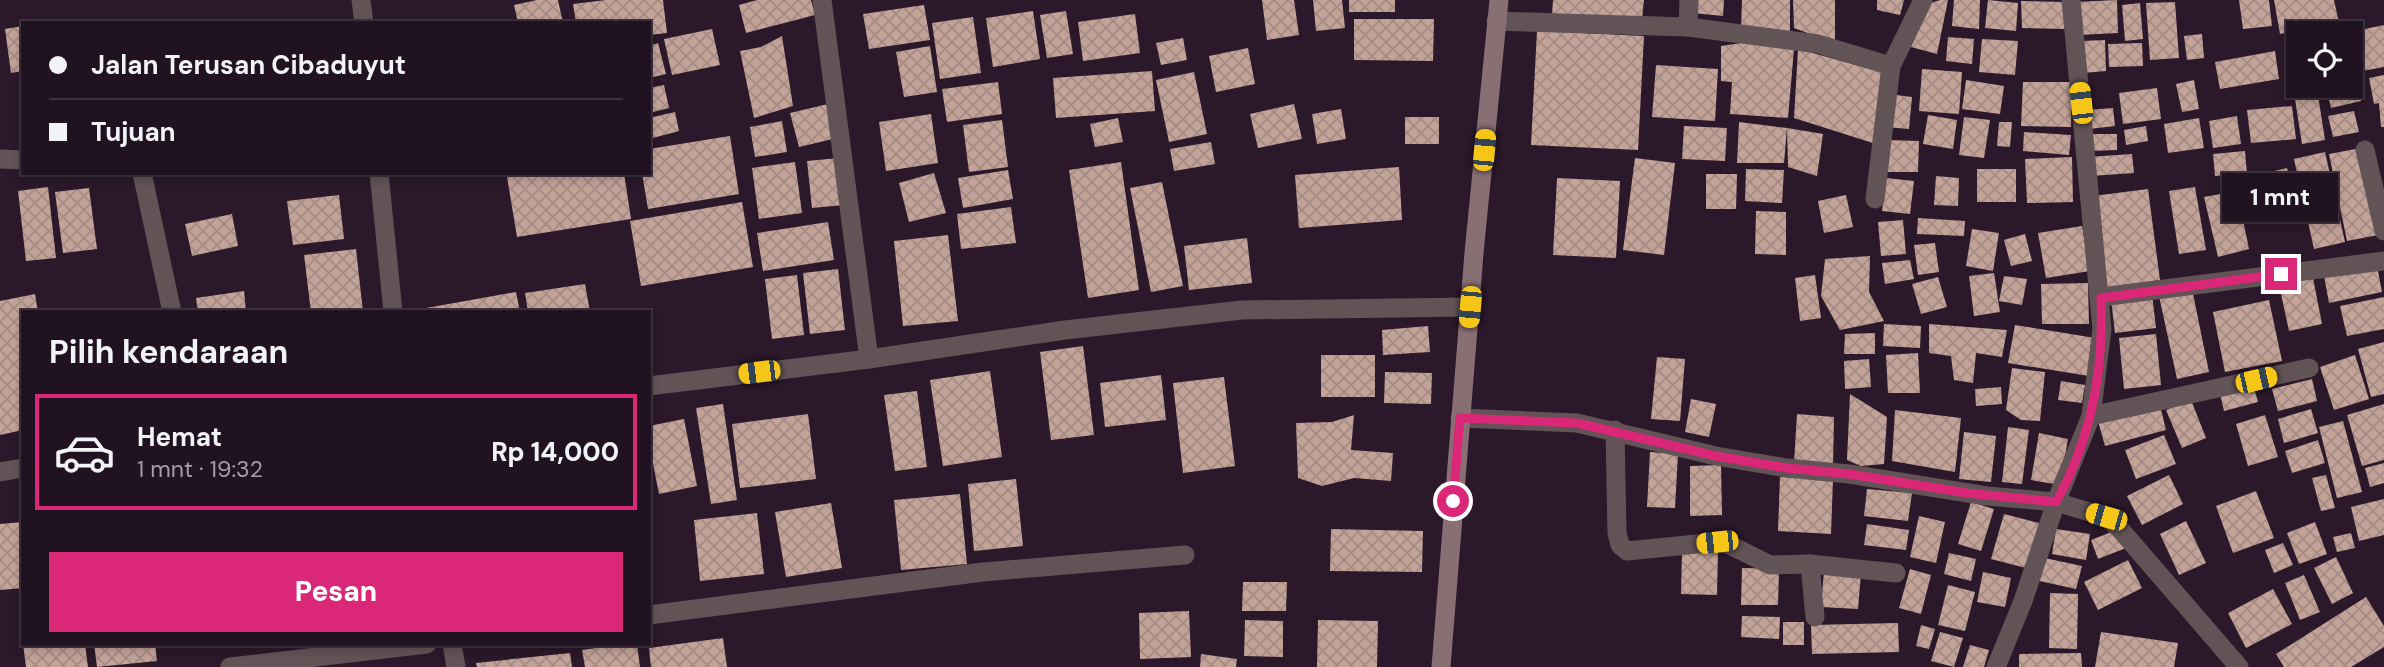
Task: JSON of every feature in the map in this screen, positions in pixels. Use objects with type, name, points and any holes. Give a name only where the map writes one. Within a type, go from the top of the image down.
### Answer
[{"type":"main road","points":[[1441,667],[1460,418],[1499,0]]},
{"type":"street","points":[[361,0],[364,21]]},
{"type":"street","points":[[822,0],[869,359]]},
{"type":"street","points":[[1688,27],[1689,0]]},
{"type":"street","points":[[1875,199],[1891,66],[1923,0]]},
{"type":"street","points":[[1996,667],[2023,601],[2056,502],[2091,416],[2100,355],[2101,298],[2071,0]]},
{"type":"street","points":[[1496,21],[1688,27],[1818,44],[1891,66]]},
{"type":"street","points":[[2365,150],[2384,231]]},
{"type":"street","points":[[0,159],[21,160]]},
{"type":"street","points":[[142,175],[172,310]]},
{"type":"street","points":[[379,175],[393,310]]},
{"type":"street","points":[[2101,298],[2384,261]]},
{"type":"street","points":[[651,386],[869,359],[1052,331],[1242,310],[1470,307]]},
{"type":"street","points":[[2091,416],[2309,368]]},
{"type":"street","points":[[1460,418],[1577,423],[1716,456],[1987,496],[2056,502],[2106,517],[2119,528],[2239,667]]},
{"type":"street","points":[[1615,430],[1617,533],[1620,545],[1627,551],[1717,542],[1730,545],[1770,565],[1810,564],[1896,573]]},
{"type":"street","points":[[0,472],[21,468]]},
{"type":"street","points":[[651,615],[983,572],[1185,555]]},
{"type":"street","points":[[1810,564],[1815,617]]},
{"type":"street","points":[[229,667],[410,646]]},
{"type":"street","points":[[452,646],[456,667]]},
{"type":"building","points":[[537,0],[558,0],[563,21],[518,21],[514,5]]},
{"type":"building","points":[[606,0],[663,0],[667,33],[651,35],[651,21],[576,21],[573,4]]},
{"type":"building","points":[[757,0],[811,0],[815,15],[746,33],[739,5]]},
{"type":"building","points":[[1262,0],[1294,0],[1299,35],[1267,40]]},
{"type":"building","points":[[1313,0],[1342,0],[1345,28],[1316,31]]},
{"type":"building","points":[[1349,0],[1395,0],[1395,12],[1349,12]]},
{"type":"building","points":[[1553,0],[1644,0],[1642,19],[1552,15]]},
{"type":"building","points":[[1694,0],[1724,0],[1723,16],[1693,13]]},
{"type":"building","points":[[1742,0],[1790,0],[1790,37],[1741,29]]},
{"type":"building","points":[[1793,0],[1835,0],[1835,43],[1794,28]]},
{"type":"building","points":[[1877,0],[1904,0],[1900,15],[1877,10]]},
{"type":"building","points":[[1948,0],[1937,54],[1911,47],[1928,4]]},
{"type":"building","points":[[1954,0],[1980,0],[1979,29],[1952,26]]},
{"type":"building","points":[[1988,0],[2018,3],[2016,31],[1985,28]]},
{"type":"building","points":[[2117,0],[2118,33],[2078,35],[2076,2]]},
{"type":"building","points":[[2239,0],[2269,0],[2272,26],[2243,29]]},
{"type":"building","points":[[2274,0],[2334,0],[2339,21],[2286,21],[2286,33],[2280,34]]},
{"type":"building","points":[[2021,1],[2064,2],[2065,29],[2022,28]]},
{"type":"building","points":[[2175,2],[2179,58],[2150,60],[2146,3]]},
{"type":"building","points":[[2140,3],[2143,39],[2125,41],[2122,5]]},
{"type":"building","points":[[924,5],[930,40],[869,49],[863,14]]},
{"type":"building","points":[[1033,11],[1040,59],[993,67],[986,18]]},
{"type":"building","points":[[1066,11],[1073,54],[1047,58],[1040,15]]},
{"type":"building","points":[[1135,14],[1140,53],[1083,61],[1078,22]]},
{"type":"building","points":[[973,17],[981,73],[940,79],[932,23]]},
{"type":"building","points":[[1354,19],[1434,19],[1433,61],[1354,60]]},
{"type":"building","points":[[2384,25],[2384,67],[2363,71],[2363,29]]},
{"type":"building","points":[[21,26],[21,71],[11,73],[5,29]]},
{"type":"building","points":[[712,29],[720,65],[672,75],[664,39]]},
{"type":"building","points":[[1537,31],[1644,36],[1638,150],[1531,145]]},
{"type":"building","points":[[2202,34],[2204,58],[2187,60],[2184,36]]},
{"type":"building","points":[[782,36],[793,106],[754,118],[740,51],[761,47]]},
{"type":"building","points":[[1948,37],[1974,39],[1972,64],[1946,61]]},
{"type":"building","points":[[1183,38],[1187,60],[1161,65],[1156,43]]},
{"type":"building","points":[[1982,39],[2018,41],[2015,75],[1979,72]]},
{"type":"building","points":[[2105,40],[2106,71],[2084,73],[2082,41]]},
{"type":"building","points":[[658,43],[666,74],[651,78],[651,45]]},
{"type":"building","points":[[1741,43],[1794,49],[1788,118],[1730,114],[1732,82],[1721,81],[1721,46]]},
{"type":"building","points":[[2142,43],[2143,66],[2109,67],[2108,44]]},
{"type":"building","points":[[930,46],[937,92],[904,97],[896,52]]},
{"type":"building","points":[[1248,48],[1255,84],[1216,92],[1209,56]]},
{"type":"building","points":[[1798,49],[1885,73],[1876,144],[1794,118]]},
{"type":"building","points":[[2275,51],[2279,79],[2220,89],[2215,62]]},
{"type":"building","points":[[1656,65],[1718,69],[1715,121],[1652,117]]},
{"type":"building","points":[[1922,69],[1962,72],[1959,114],[1919,111]]},
{"type":"building","points":[[1152,71],[1155,111],[1056,118],[1053,78]]},
{"type":"building","points":[[1194,72],[1207,134],[1169,142],[1156,80]]},
{"type":"building","points":[[2384,75],[2384,127],[2381,127],[2379,103],[2374,104],[2369,78]]},
{"type":"building","points":[[1966,80],[2004,86],[2000,114],[1962,109]]},
{"type":"building","points":[[2194,80],[2199,109],[2182,112],[2176,84]]},
{"type":"building","points":[[998,82],[1002,114],[947,122],[942,89]]},
{"type":"building","points":[[2023,82],[2072,82],[2071,127],[2021,126]]},
{"type":"building","points":[[664,85],[669,108],[651,112],[651,88]]},
{"type":"building","points":[[2157,88],[2161,119],[2123,124],[2119,93]]},
{"type":"building","points":[[1889,94],[1912,97],[1909,129],[1886,127]]},
{"type":"building","points":[[2318,98],[2325,140],[2302,144],[2295,99]]},
{"type":"building","points":[[2329,98],[2360,98],[2361,101],[2331,108]]},
{"type":"building","points":[[828,104],[837,138],[799,147],[790,113]]},
{"type":"building","points":[[1294,104],[1302,139],[1258,148],[1250,114]]},
{"type":"building","points":[[2292,106],[2296,139],[2251,143],[2247,110]]},
{"type":"building","points":[[2113,108],[2115,126],[2089,129],[2087,110]]},
{"type":"building","points":[[1341,109],[1346,139],[1317,144],[1312,114]]},
{"type":"building","points":[[2354,111],[2359,132],[2333,137],[2328,116]]},
{"type":"building","points":[[675,112],[679,131],[651,138],[651,118]]},
{"type":"building","points":[[931,114],[938,163],[886,171],[879,122]]},
{"type":"building","points":[[1928,115],[1957,120],[1953,149],[1923,144]]},
{"type":"building","points":[[2237,116],[2241,144],[2213,148],[2209,121]]},
{"type":"building","points":[[1405,117],[1439,117],[1439,144],[1405,144]]},
{"type":"building","points":[[1964,117],[1990,120],[1984,158],[1959,155]]},
{"type":"building","points":[[1118,118],[1123,142],[1095,147],[1090,124]]},
{"type":"building","points":[[2199,118],[2204,148],[2168,153],[2164,124]]},
{"type":"building","points":[[1002,120],[1008,167],[969,172],[963,125]]},
{"type":"building","points":[[782,121],[787,152],[755,157],[750,127]]},
{"type":"building","points":[[1739,122],[1787,128],[1784,163],[1737,163]]},
{"type":"building","points":[[1999,122],[2012,122],[2010,147],[1997,146]]},
{"type":"building","points":[[1684,126],[1727,128],[1725,161],[1682,159]]},
{"type":"building","points":[[2146,126],[2148,141],[2126,145],[2124,130]]},
{"type":"building","points":[[1787,128],[1823,134],[1817,176],[1788,167]]},
{"type":"building","points":[[2024,132],[2071,135],[2069,155],[2023,151]]},
{"type":"building","points":[[2090,134],[2117,134],[2117,150],[2090,151]]},
{"type":"building","points":[[730,136],[739,194],[648,209],[642,175],[651,175],[651,149]]},
{"type":"building","points":[[1886,140],[1919,141],[1918,172],[1886,172]]},
{"type":"building","points":[[1211,142],[1215,164],[1174,171],[1170,149]]},
{"type":"building","points":[[2361,148],[2378,235],[2347,241],[2329,154]]},
{"type":"building","points":[[2245,151],[2247,174],[2215,176],[2213,154]]},
{"type":"building","points":[[2325,152],[2345,242],[2314,249],[2294,159]]},
{"type":"building","points":[[2132,154],[2134,173],[2090,176],[2088,157]]},
{"type":"building","points":[[2072,157],[2073,202],[2027,203],[2025,159]]},
{"type":"building","points":[[839,158],[844,205],[812,208],[807,161]]},
{"type":"building","points":[[1635,158],[1675,163],[1664,255],[1623,250]]},
{"type":"building","points":[[795,162],[802,213],[759,219],[752,168]]},
{"type":"building","points":[[1121,162],[1139,290],[1088,298],[1069,170]]},
{"type":"building","points":[[1399,167],[1402,220],[1299,228],[1295,175]]},
{"type":"building","points":[[2287,168],[2296,209],[2252,219],[2242,179]]},
{"type":"building","points":[[1746,169],[1784,170],[1782,203],[1745,201]]},
{"type":"building","points":[[1977,169],[2016,169],[2016,202],[1977,202]]},
{"type":"building","points":[[1008,170],[1013,199],[963,208],[958,178]]},
{"type":"building","points":[[934,173],[946,213],[909,222],[899,183]]},
{"type":"building","points":[[1706,174],[1737,174],[1736,209],[1706,209]]},
{"type":"building","points":[[624,175],[631,219],[517,237],[507,177]]},
{"type":"building","points":[[1936,176],[1959,178],[1958,206],[1934,205]]},
{"type":"building","points":[[1557,178],[1620,181],[1616,258],[1553,255]]},
{"type":"building","points":[[1886,178],[1914,181],[1910,214],[1882,211]]},
{"type":"building","points":[[1162,182],[1183,286],[1151,292],[1130,188]]},
{"type":"building","points":[[48,187],[56,258],[26,261],[18,191]]},
{"type":"building","points":[[2195,187],[2206,250],[2179,254],[2169,191]]},
{"type":"building","points":[[89,188],[97,249],[63,253],[55,192]]},
{"type":"building","points":[[2148,189],[2160,280],[2105,288],[2093,196]]},
{"type":"building","points":[[2237,191],[2249,249],[2218,257],[2204,197]]},
{"type":"building","points":[[339,195],[344,239],[293,245],[287,201]]},
{"type":"building","points":[[1846,195],[1853,227],[1824,233],[1818,201]]},
{"type":"building","points":[[742,202],[753,267],[641,286],[630,221]]},
{"type":"building","points":[[1011,207],[1016,243],[961,249],[957,214]]},
{"type":"building","points":[[1756,211],[1786,212],[1786,255],[1755,254]]},
{"type":"building","points":[[232,214],[238,246],[192,256],[185,224]]},
{"type":"building","points":[[1918,218],[1965,221],[1964,236],[1917,234]]},
{"type":"building","points":[[1903,220],[1906,254],[1881,256],[1878,222]]},
{"type":"building","points":[[828,222],[834,260],[763,271],[757,233]]},
{"type":"building","points":[[2082,226],[2090,271],[2046,278],[2038,233]]},
{"type":"building","points":[[1972,229],[1999,233],[1993,271],[1966,266]]},
{"type":"building","points":[[2025,234],[2032,261],[2011,266],[2004,240]]},
{"type":"building","points":[[948,235],[958,321],[903,326],[894,241]]},
{"type":"building","points":[[1247,238],[1252,283],[1189,290],[1184,246]]},
{"type":"building","points":[[1935,243],[1939,272],[1918,275],[1914,245]]},
{"type":"building","points":[[356,249],[363,310],[311,310],[304,255]]},
{"type":"building","points":[[1870,256],[1869,292],[1884,321],[1840,330],[1821,296],[1825,259]]},
{"type":"building","points":[[1910,260],[1914,279],[1885,284],[1882,263]]},
{"type":"building","points":[[2377,266],[2382,292],[2329,303],[2324,276]]},
{"type":"building","points":[[838,269],[845,330],[810,334],[803,273]]},
{"type":"building","points":[[1994,273],[2000,312],[1974,316],[1969,276]]},
{"type":"building","points":[[2312,273],[2322,324],[2289,331],[2278,280]]},
{"type":"building","points":[[797,275],[804,335],[772,339],[765,279]]},
{"type":"building","points":[[1815,275],[1821,318],[1800,321],[1795,278]]},
{"type":"building","points":[[2004,276],[2027,279],[2022,305],[1999,301]]},
{"type":"building","points":[[1938,277],[1947,307],[1921,314],[1912,284]]},
{"type":"building","points":[[2088,283],[2089,324],[2042,324],[2041,284]]},
{"type":"building","points":[[585,284],[590,310],[528,310],[525,293]]},
{"type":"building","points":[[2192,289],[2209,372],[2177,379],[2159,296]]},
{"type":"building","points":[[244,291],[246,310],[198,310],[196,298]]},
{"type":"building","points":[[516,292],[520,310],[415,310]]},
{"type":"building","points":[[35,294],[38,310],[21,310],[21,430],[0,435],[0,301]]},
{"type":"building","points":[[2152,294],[2156,328],[2115,333],[2111,299]]},
{"type":"building","points":[[2384,297],[2384,329],[2347,336],[2340,306]]},
{"type":"building","points":[[2269,300],[2282,361],[2225,372],[2213,312]]},
{"type":"building","points":[[1884,324],[1921,326],[1920,348],[1883,346]]},
{"type":"building","points":[[1929,324],[2007,330],[2002,357],[1976,353],[1973,383],[1954,380],[1951,356],[1929,353]]},
{"type":"building","points":[[2015,325],[2095,338],[2089,376],[2008,363]]},
{"type":"building","points":[[1428,326],[1430,352],[1383,355],[1382,330]]},
{"type":"building","points":[[1875,333],[1875,354],[1844,354],[1845,334]]},
{"type":"building","points":[[2156,334],[2161,385],[2124,389],[2119,338]]},
{"type":"building","points":[[2384,342],[2384,394],[2371,397],[2358,349]]},
{"type":"building","points":[[1083,346],[1094,435],[1051,440],[1040,352]]},
{"type":"building","points":[[1918,353],[1920,393],[1888,393],[1886,355]]},
{"type":"building","points":[[1321,355],[1375,355],[1375,397],[1321,397]]},
{"type":"building","points":[[2355,355],[2369,399],[2334,410],[2320,367]]},
{"type":"building","points":[[1657,357],[1685,359],[1680,421],[1651,419]]},
{"type":"building","points":[[1869,359],[1871,387],[1845,389],[1844,361]]},
{"type":"building","points":[[2012,368],[2045,372],[2040,421],[2021,420],[2006,410]]},
{"type":"building","points":[[990,371],[1002,457],[943,466],[930,380]]},
{"type":"building","points":[[1385,372],[1432,373],[1431,404],[1384,403]]},
{"type":"building","points":[[1161,375],[1166,420],[1105,427],[1100,383]]},
{"type":"building","points":[[1224,377],[1235,466],[1183,473],[1173,383]]},
{"type":"building","points":[[2312,379],[2317,401],[2278,411],[2272,389]]},
{"type":"building","points":[[2061,381],[2085,385],[2082,403],[2058,400]]},
{"type":"building","points":[[2253,384],[2258,402],[2224,411],[2220,394]]},
{"type":"building","points":[[2001,387],[2002,404],[1976,406],[1975,389]]},
{"type":"building","points":[[917,391],[927,467],[895,471],[884,395]]},
{"type":"building","points":[[1850,394],[1887,417],[1884,464],[1861,466],[1847,460]]},
{"type":"building","points":[[1691,399],[1716,404],[1709,437],[1685,432]]},
{"type":"building","points":[[2191,400],[2206,438],[2182,448],[2166,410]]},
{"type":"building","points":[[723,404],[737,500],[711,504],[696,408]]},
{"type":"building","points":[[2384,404],[2384,460],[2362,466],[2347,415]]},
{"type":"building","points":[[2160,405],[2166,430],[2105,446],[2098,421]]},
{"type":"building","points":[[2311,409],[2318,433],[2284,443],[2278,419]]},
{"type":"building","points":[[1895,410],[1961,418],[1955,472],[1892,461]]},
{"type":"building","points":[[808,414],[816,479],[740,488],[732,424]]},
{"type":"building","points":[[1797,414],[1834,417],[1833,464],[1794,463]]},
{"type":"building","points":[[1354,415],[1351,450],[1393,453],[1391,481],[1354,478],[1322,486],[1298,478],[1296,423],[1332,422]]},
{"type":"building","points":[[2265,415],[2278,457],[2248,466],[2236,424]]},
{"type":"building","points":[[684,419],[697,486],[659,494],[651,453],[651,426]]},
{"type":"building","points":[[2343,421],[2362,492],[2337,498],[2319,427]]},
{"type":"building","points":[[2008,427],[2029,430],[2022,484],[2002,482]]},
{"type":"building","points":[[1964,432],[1996,436],[1991,482],[1959,479]]},
{"type":"building","points":[[2039,433],[2068,439],[2060,485],[2031,480]]},
{"type":"building","points":[[2164,435],[2176,464],[2136,479],[2125,450]]},
{"type":"building","points":[[2318,440],[2325,463],[2292,473],[2285,451]]},
{"type":"building","points":[[1650,452],[1678,454],[1675,508],[1647,507]]},
{"type":"building","points":[[2384,463],[2384,483],[2370,487],[2365,468]]},
{"type":"building","points":[[1721,465],[1722,515],[1690,516],[1690,466]]},
{"type":"building","points":[[2169,475],[2183,504],[2142,525],[2127,496]]},
{"type":"building","points":[[2326,475],[2335,508],[2321,511],[2312,478]]},
{"type":"building","points":[[1780,477],[1833,480],[1831,534],[1778,531]]},
{"type":"building","points":[[1016,479],[1023,546],[974,551],[968,484]]},
{"type":"building","points":[[1867,489],[1912,493],[1908,521],[1864,516]]},
{"type":"building","points":[[2256,491],[2274,538],[2233,553],[2216,506]]},
{"type":"building","points":[[960,494],[967,564],[901,570],[894,500]]},
{"type":"building","points":[[2384,499],[2384,535],[2359,541],[2351,507]]},
{"type":"building","points":[[1971,502],[1994,509],[1981,551],[1958,544]]},
{"type":"building","points":[[831,503],[842,568],[786,577],[775,512]]},
{"type":"building","points":[[757,513],[764,574],[700,581],[694,520]]},
{"type":"building","points":[[2004,514],[2043,524],[2030,569],[1991,559]]},
{"type":"building","points":[[1919,516],[1945,522],[1936,563],[1910,557]]},
{"type":"building","points":[[2186,521],[2206,563],[2179,575],[2160,534]]},
{"type":"building","points":[[21,522],[21,588],[0,590],[0,524]]},
{"type":"building","points":[[2315,522],[2327,554],[2299,564],[2287,533]]},
{"type":"building","points":[[1867,524],[1909,530],[1906,550],[1864,545]]},
{"type":"building","points":[[1331,529],[1423,531],[1422,572],[1330,571]]},
{"type":"building","points":[[2056,529],[2090,534],[2086,560],[2052,554]]},
{"type":"building","points":[[2119,529],[2126,548],[2098,559],[2091,540]]},
{"type":"building","points":[[2351,533],[2355,548],[2337,552],[2333,537]]},
{"type":"building","points":[[2283,543],[2293,565],[2274,573],[2265,550]]},
{"type":"building","points":[[1682,551],[1718,551],[1717,595],[1681,594]]},
{"type":"building","points":[[1949,553],[1976,559],[1971,581],[1944,574]]},
{"type":"building","points":[[2040,557],[2082,566],[2076,589],[2035,580]]},
{"type":"building","points":[[2336,557],[2353,593],[2332,604],[2314,568]]},
{"type":"building","points":[[2128,560],[2142,588],[2098,610],[2084,582]]},
{"type":"building","points":[[1742,568],[1779,569],[1778,605],[1741,605]]},
{"type":"building","points":[[1910,569],[1931,575],[1921,614],[1899,608]]},
{"type":"building","points":[[1824,571],[1861,573],[1858,609],[1821,607]]},
{"type":"building","points":[[1983,572],[2011,578],[2005,607],[1977,602]]},
{"type":"building","points":[[2304,575],[2320,612],[2300,620],[2285,583]]},
{"type":"building","points":[[1243,582],[1287,582],[1286,611],[1242,611]]},
{"type":"building","points":[[1948,585],[1975,592],[1965,631],[1938,625]]},
{"type":"building","points":[[2273,589],[2292,624],[2246,648],[2228,613]]},
{"type":"building","points":[[2050,593],[2078,594],[2077,649],[2049,648]]},
{"type":"building","points":[[2366,597],[2384,626],[2384,647],[2351,667],[2284,667],[2276,654]]},
{"type":"building","points":[[1189,611],[1191,657],[1140,659],[1139,613]]},
{"type":"building","points":[[1742,616],[1780,617],[1779,639],[1741,637]]},
{"type":"building","points":[[1245,620],[1283,621],[1283,657],[1244,656]]},
{"type":"building","points":[[1318,620],[1378,621],[1377,667],[1317,667]]},
{"type":"building","points":[[1783,622],[1804,622],[1804,645],[1783,645]]},
{"type":"building","points":[[1898,623],[1899,652],[1812,654],[1811,625]]},
{"type":"building","points":[[1921,625],[1935,629],[1929,649],[1916,646]]},
{"type":"building","points":[[1940,632],[1963,638],[1954,667],[1931,661]]},
{"type":"building","points":[[2101,632],[2178,643],[2174,667],[2095,667]]},
{"type":"building","points":[[723,638],[727,667],[651,667],[649,648]]},
{"type":"building","points":[[1970,645],[1989,650],[1984,667],[1963,667]]},
{"type":"building","points":[[23,646],[85,646],[88,667],[26,667]]},
{"type":"building","points":[[94,646],[155,646],[157,661],[97,667]]},
{"type":"building","points":[[637,646],[640,667],[585,667],[582,650]]},
{"type":"building","points":[[570,653],[572,667],[477,667],[476,663]]},
{"type":"building","points":[[2081,653],[2082,667],[2019,667],[2019,654]]},
{"type":"building","points":[[1201,654],[1237,659],[1236,667],[1200,667]]},
{"type":"route","points":[[1453,501],[1460,418],[1577,423],[1716,456],[1787,468],[1849,474],[2038,502],[2056,502],[2091,416],[2101,348],[2101,298],[2281,274]]}]
